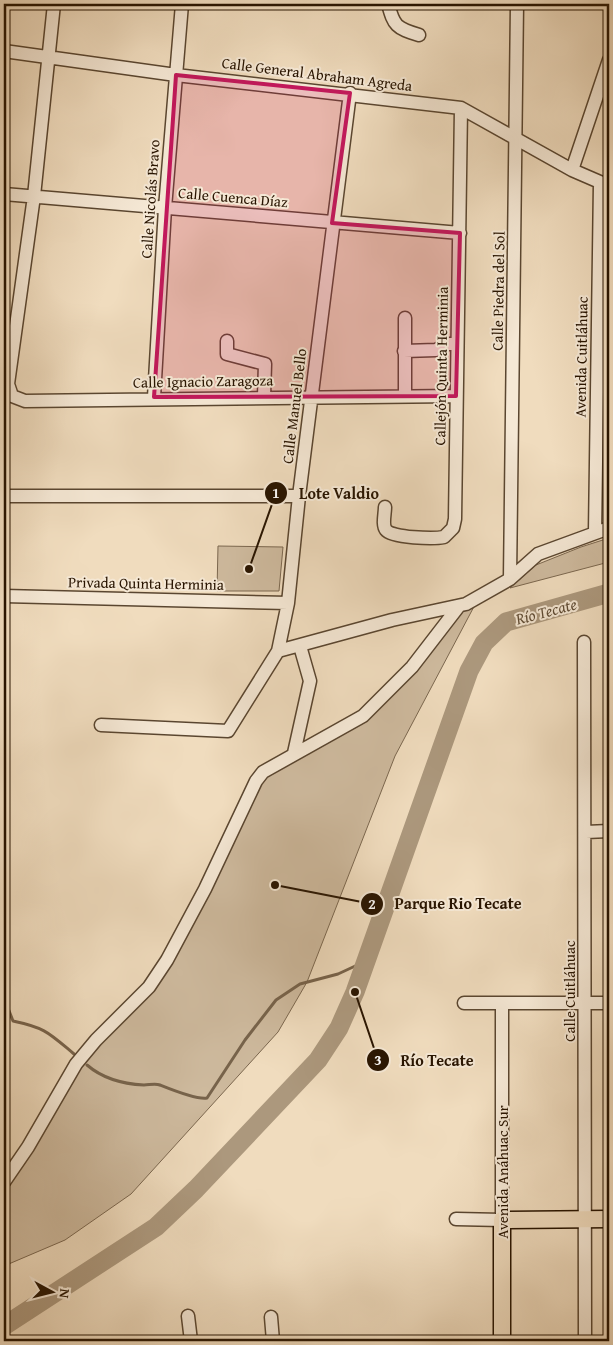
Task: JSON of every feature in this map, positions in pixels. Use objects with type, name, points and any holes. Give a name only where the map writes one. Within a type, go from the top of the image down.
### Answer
[{"type":"main road","points":[[502,1220],[609,1219]]},
{"type":"main road","name":"Avenida Anáhuac Sur","points":[[502,1220],[502,1341]]},
{"type":"street","points":[[34,196],[47,56],[54,4]]},
{"type":"street","name":"Calle Nicolás Bravo","points":[[154,398],[165,208],[182,4]]},
{"type":"street","points":[[388,4],[395,24],[400,29],[419,35]]},
{"type":"street","name":"Calle Piedra del Sol","points":[[510,579],[517,140],[517,4]]},
{"type":"street","name":"Calle General Abraham Agreda","points":[[4,51],[176,74],[350,93],[461,108],[572,170],[604,184]]},
{"type":"street","points":[[572,170],[609,60]]},
{"type":"street","name":"Calle Manuel Bello","points":[[101,725],[228,731],[278,651],[288,603],[332,223],[350,93]]},
{"type":"street","name":"Callejón Quinta Herminia","points":[[385,507],[384,525],[386,530],[393,535],[438,538],[444,537],[453,528],[455,519],[461,108]]},
{"type":"street","name":"Avenida Cuitláhuac","points":[[595,532],[604,184]]},
{"type":"street","name":"Calle Cuenca Díaz","points":[[4,194],[460,233]]},
{"type":"street","name":"Calle Ignacio Zaragoza","points":[[34,196],[8,384],[12,396],[25,401],[264,396],[456,396]]},
{"type":"street","points":[[405,318],[405,396]]},
{"type":"street","points":[[227,341],[227,354],[265,364],[264,396]]},
{"type":"street","points":[[404,351],[436,350],[447,344],[457,344]]},
{"type":"street","points":[[4,496],[299,496]]},
{"type":"street","points":[[278,651],[392,620],[459,606],[484,595],[510,579],[538,554],[609,528]]},
{"type":"street","name":"Privada Quinta Herminia","points":[[4,596],[288,603]]},
{"type":"street","points":[[4,1182],[28,1147],[76,1064],[96,1040],[149,987],[162,969],[205,889],[256,781],[263,772],[363,716],[412,667],[459,606]]},
{"type":"street","name":"Calle Cuitláhuac","points":[[584,642],[586,832],[584,1003],[585,1341]]},
{"type":"street","points":[[294,753],[310,681],[300,646]]},
{"type":"street","points":[[586,832],[609,831]]},
{"type":"street","points":[[464,1002],[609,1003]]},
{"type":"street","name":"Avenida Anáhuac Sur","points":[[502,1003],[502,1220]]},
{"type":"street","points":[[456,1219],[502,1220]]},
{"type":"street","points":[[188,1316],[191,1341]]},
{"type":"street","points":[[271,1316],[273,1341]]},
{"type":"highlighted area","points":[[176,75],[350,93],[332,223],[460,233],[456,396],[154,397]]},
{"type":"shaded area","points":[[609,538],[609,562],[510,588],[536,565]]},
{"type":"shaded area","points":[[218,546],[283,547],[279,591],[217,591]]},
{"type":"shaded area","points":[[478,599],[395,756],[307,982],[278,1032],[131,1194],[65,1240],[4,1266],[4,1178],[62,1079],[167,958],[268,769],[344,730],[448,622]]},
{"type":"waterway","name":"Río Tecate","points":[[4,1326],[156,1227],[196,1189],[318,1060],[339,1028],[355,992],[469,671],[484,643],[506,622],[609,593]]},
{"type":"waterway","points":[[87,1065],[106,1077],[121,1082],[144,1085],[158,1084],[190,1096],[207,1098],[245,1040],[276,1000],[300,984],[338,974],[366,961]]},
{"type":"waterway","points":[[4,998],[13,1021],[33,1026],[46,1032],[74,1054]]},
{"type":"place","name":"Lote Valdio","points":[[249,569]]},
{"type":"place","name":"Parque Rio Tecate","points":[[275,885]]},
{"type":"place","name":"Río Tecate","points":[[355,992]]}]
